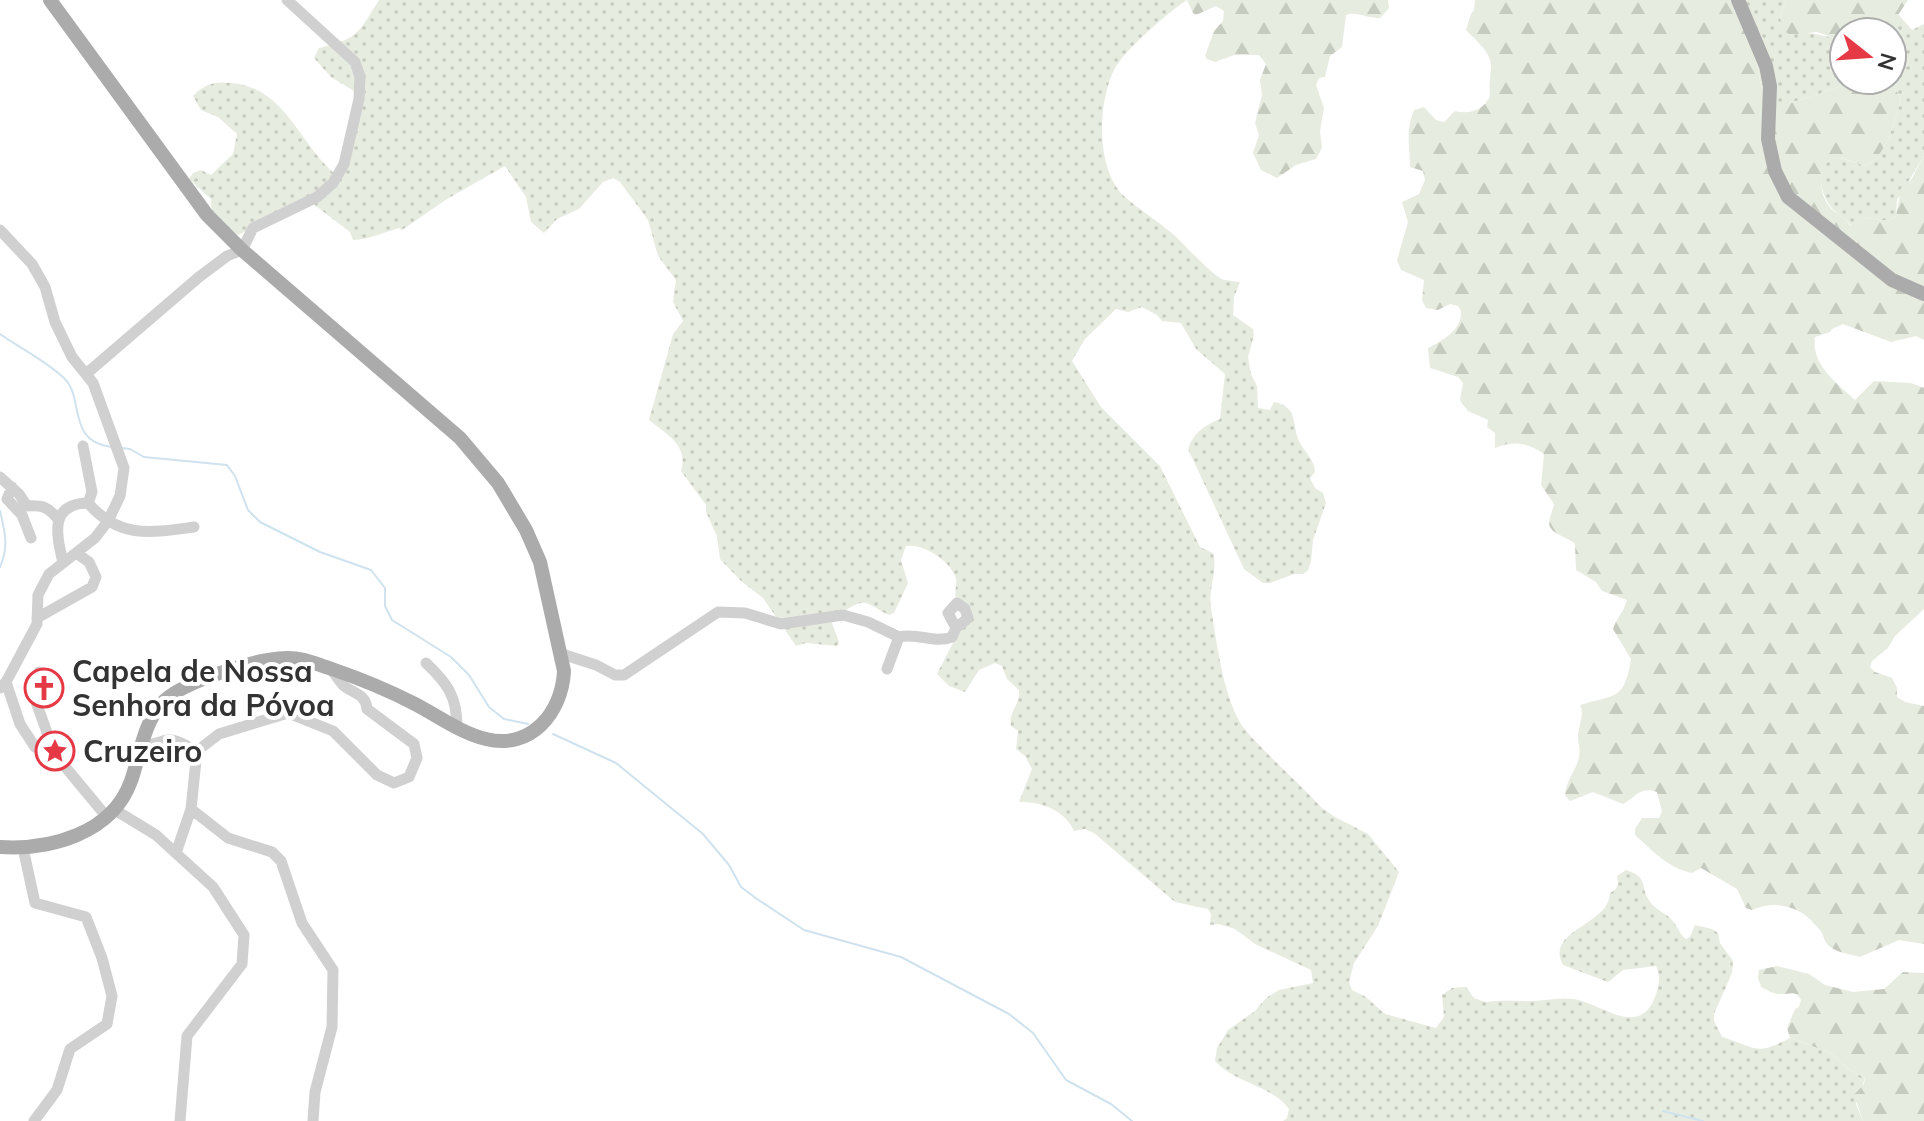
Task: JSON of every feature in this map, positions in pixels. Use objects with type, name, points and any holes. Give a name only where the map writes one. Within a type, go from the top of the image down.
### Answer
[{"type":"main road","points":[[0,847],[23,848],[58,843],[72,838],[110,813],[130,783],[152,718],[163,702],[177,691],[196,683],[267,659],[305,660],[331,669],[390,691],[475,735],[500,741],[515,740],[533,733],[557,705],[563,687],[562,654],[540,562],[526,530],[498,483],[460,438],[242,250],[207,215],[50,0]]},
{"type":"main road","points":[[1738,0],[1766,66],[1770,86],[1768,139],[1775,171],[1788,197],[1892,280],[1924,294]]},
{"type":"street","points":[[86,374],[199,277],[227,256],[242,250],[253,228],[317,197],[333,183],[344,164],[359,99],[360,77],[355,62],[287,0]]},
{"type":"street","points":[[0,230],[32,264],[45,287],[55,322],[72,357],[93,383],[124,468],[120,496],[108,521],[95,538],[49,574],[38,595],[37,624],[3,685],[20,724],[35,747],[57,760],[110,813],[156,835],[213,887],[244,935],[242,964],[187,1036],[180,1121]]},
{"type":"street","points":[[83,446],[92,492],[88,503]]},
{"type":"street","points":[[1,477],[27,506],[42,505],[58,519]]},
{"type":"street","points":[[12,487],[7,499],[22,515],[31,538]]},
{"type":"street","points":[[63,563],[56,526],[68,508],[78,503],[88,503],[101,518],[129,530],[149,533],[194,527]]},
{"type":"street","points":[[37,618],[92,587],[96,577],[89,562],[76,553]]},
{"type":"street","points":[[562,654],[615,675],[624,675],[718,612],[745,613],[781,624],[843,615],[868,622],[884,633],[899,637],[907,635],[942,641],[952,637],[956,628]]},
{"type":"street","points":[[887,669],[899,637]]},
{"type":"street","points":[[426,663],[449,684],[457,727]]},
{"type":"street","points":[[176,853],[191,809],[197,751],[219,734],[288,713],[333,731],[377,775],[394,783],[409,777],[417,758],[414,744],[367,709],[367,703],[343,685],[331,669]]},
{"type":"street","points":[[39,672],[32,691],[57,760]]},
{"type":"street","points":[[142,745],[153,746],[164,740],[177,741],[197,751]]},
{"type":"street","points":[[191,809],[228,838],[272,852],[281,861],[302,923],[333,970],[332,1027],[315,1092],[313,1121]]},
{"type":"street","points":[[23,848],[35,903],[86,917],[112,996],[107,1024],[70,1049],[57,1090],[34,1121]]},
{"type":"green space","points":[[379,0],[1187,0],[1137,42],[1114,70],[1105,98],[1103,149],[1112,180],[1125,197],[1173,234],[1217,276],[1240,282],[1234,297],[1233,315],[1253,329],[1248,357],[1257,386],[1258,408],[1270,410],[1274,402],[1288,408],[1297,437],[1314,467],[1315,472],[1310,478],[1315,488],[1323,493],[1326,503],[1313,540],[1308,570],[1303,574],[1263,583],[1244,569],[1188,449],[1200,430],[1220,419],[1225,374],[1196,349],[1181,323],[1162,321],[1142,307],[1128,312],[1116,309],[1085,339],[1072,361],[1101,407],[1160,466],[1200,547],[1213,553],[1211,608],[1227,691],[1239,721],[1322,808],[1368,834],[1399,872],[1378,926],[1354,963],[1349,982],[1352,990],[1366,997],[1385,1014],[1436,1028],[1444,1017],[1442,995],[1452,988],[1466,987],[1474,998],[1485,1002],[1568,999],[1618,1015],[1639,1016],[1648,1009],[1656,993],[1659,977],[1656,966],[1623,970],[1608,982],[1563,965],[1560,953],[1562,943],[1570,935],[1600,913],[1617,886],[1617,876],[1626,870],[1639,876],[1651,903],[1671,919],[1686,939],[1695,925],[1718,933],[1720,943],[1733,961],[1732,973],[1714,1014],[1722,1037],[1756,1048],[1770,1047],[1790,1038],[1831,1053],[1847,1068],[1865,1078],[1856,1104],[1863,1121],[1283,1121],[1289,1109],[1272,1094],[1223,1069],[1215,1061],[1217,1048],[1228,1030],[1255,1011],[1266,998],[1279,990],[1313,983],[1311,970],[1255,944],[1235,929],[1219,924],[1210,925],[1208,909],[1175,902],[1094,833],[1085,829],[1074,831],[1065,817],[1051,808],[1019,802],[1032,769],[1025,756],[1016,749],[1018,731],[1011,726],[1019,690],[1007,679],[1002,666],[995,663],[979,670],[965,692],[949,686],[937,674],[957,635],[970,620],[957,601],[956,579],[943,560],[929,551],[906,546],[901,560],[908,583],[894,613],[889,615],[868,604],[857,604],[832,623],[839,642],[837,646],[806,643],[796,646],[763,598],[720,559],[717,536],[706,505],[681,471],[683,462],[679,447],[649,420],[673,334],[683,321],[673,302],[676,280],[658,256],[648,220],[620,182],[613,178],[603,182],[579,209],[557,219],[544,233],[531,222],[526,197],[505,166],[447,199],[402,230],[399,228],[365,238],[353,240],[350,232],[308,200],[238,235],[212,218],[211,199],[189,179],[201,170],[211,175],[233,154],[237,134],[218,117],[201,110],[193,96],[206,86],[220,82],[249,87],[265,95],[290,119],[322,162],[335,174],[362,96],[331,77],[314,58],[319,48],[343,41],[356,33]]},
{"type":"green space","points":[[1187,0],[1388,0],[1389,8],[1380,18],[1346,15],[1342,47],[1330,56],[1325,77],[1319,78],[1316,85],[1324,108],[1320,131],[1322,148],[1316,159],[1296,165],[1277,178],[1261,170],[1253,153],[1259,135],[1255,123],[1262,95],[1260,80],[1266,64],[1259,55],[1234,55],[1215,62],[1207,59],[1205,56],[1214,31],[1223,21],[1224,11],[1216,6],[1196,15]]},
{"type":"green space","points":[[1475,0],[1733,0],[1751,35],[1763,95],[1770,104],[1788,104],[1828,90],[1828,96],[1899,96],[1901,99],[1889,137],[1874,160],[1866,166],[1841,158],[1830,159],[1823,172],[1821,186],[1830,207],[1850,225],[1867,218],[1889,221],[1896,216],[1901,188],[1911,180],[1924,156],[1924,340],[1916,336],[1891,342],[1843,324],[1815,337],[1815,347],[1826,372],[1855,400],[1874,381],[1911,383],[1924,388],[1924,609],[1895,636],[1870,667],[1892,678],[1897,697],[1924,706],[1924,944],[1899,940],[1860,957],[1836,950],[1827,944],[1813,922],[1798,911],[1780,905],[1752,910],[1746,908],[1737,889],[1701,868],[1692,873],[1668,863],[1655,853],[1635,835],[1635,829],[1642,818],[1659,818],[1662,811],[1657,792],[1642,791],[1623,804],[1593,792],[1570,801],[1565,795],[1580,754],[1580,705],[1616,694],[1628,673],[1631,659],[1613,629],[1627,600],[1602,591],[1596,582],[1576,570],[1575,544],[1550,528],[1554,504],[1541,485],[1544,454],[1521,444],[1495,448],[1495,433],[1487,427],[1488,420],[1468,411],[1460,400],[1463,383],[1458,377],[1430,368],[1428,348],[1455,329],[1461,311],[1458,306],[1450,304],[1438,310],[1426,308],[1422,300],[1424,280],[1401,270],[1397,260],[1408,222],[1402,202],[1419,194],[1425,180],[1423,171],[1410,167],[1409,132],[1414,110],[1424,107],[1436,120],[1444,122],[1455,111],[1471,112],[1480,108],[1490,96],[1491,63],[1483,47],[1466,30]]},
{"type":"green space","points":[[1733,0],[1786,0],[1780,18],[1801,33],[1828,37],[1828,90],[1788,104],[1770,104],[1763,95],[1751,35]]},
{"type":"green space","points":[[1786,0],[1908,0],[1898,16],[1828,16],[1828,36],[1817,32],[1790,35],[1783,30],[1780,18]]},
{"type":"green space","points":[[1924,24],[1924,156],[1897,200],[1896,216],[1889,221],[1867,218],[1851,225],[1827,201],[1822,189],[1823,170],[1830,159],[1840,158],[1866,166],[1874,160],[1885,145],[1901,99],[1899,96],[1908,96],[1908,25],[1912,30]]},
{"type":"green space","points":[[1777,966],[1809,974],[1825,985],[1853,992],[1884,989],[1903,972],[1924,973],[1924,1121],[1863,1121],[1854,1095],[1864,1084],[1865,1078],[1847,1068],[1831,1053],[1790,1038],[1787,1028],[1801,1000],[1794,994],[1777,994],[1761,987],[1759,970]]},
{"type":"waterway","points":[[0,334],[64,378],[74,396],[82,428],[97,443],[111,447]]},
{"type":"waterway","points":[[121,448],[144,457],[227,465],[235,476],[248,510],[260,522],[320,552],[371,570],[385,588],[385,606],[392,620],[451,657],[469,675],[489,707],[504,719],[528,724]]},
{"type":"waterway","points":[[0,511],[5,533],[0,567]]},
{"type":"waterway","points":[[553,734],[616,763],[703,834],[729,865],[741,887],[757,899],[804,930],[901,957],[1009,1014],[1033,1033],[1066,1080],[1111,1104],[1132,1121]]},
{"type":"waterway","points":[[1663,1111],[1703,1121]]},
{"type":"place","name":"Capela de Nossa Senhora da Póvoa","points":[[44,688]]},
{"type":"place","name":"Cruzeiro","points":[[55,751]]}]
